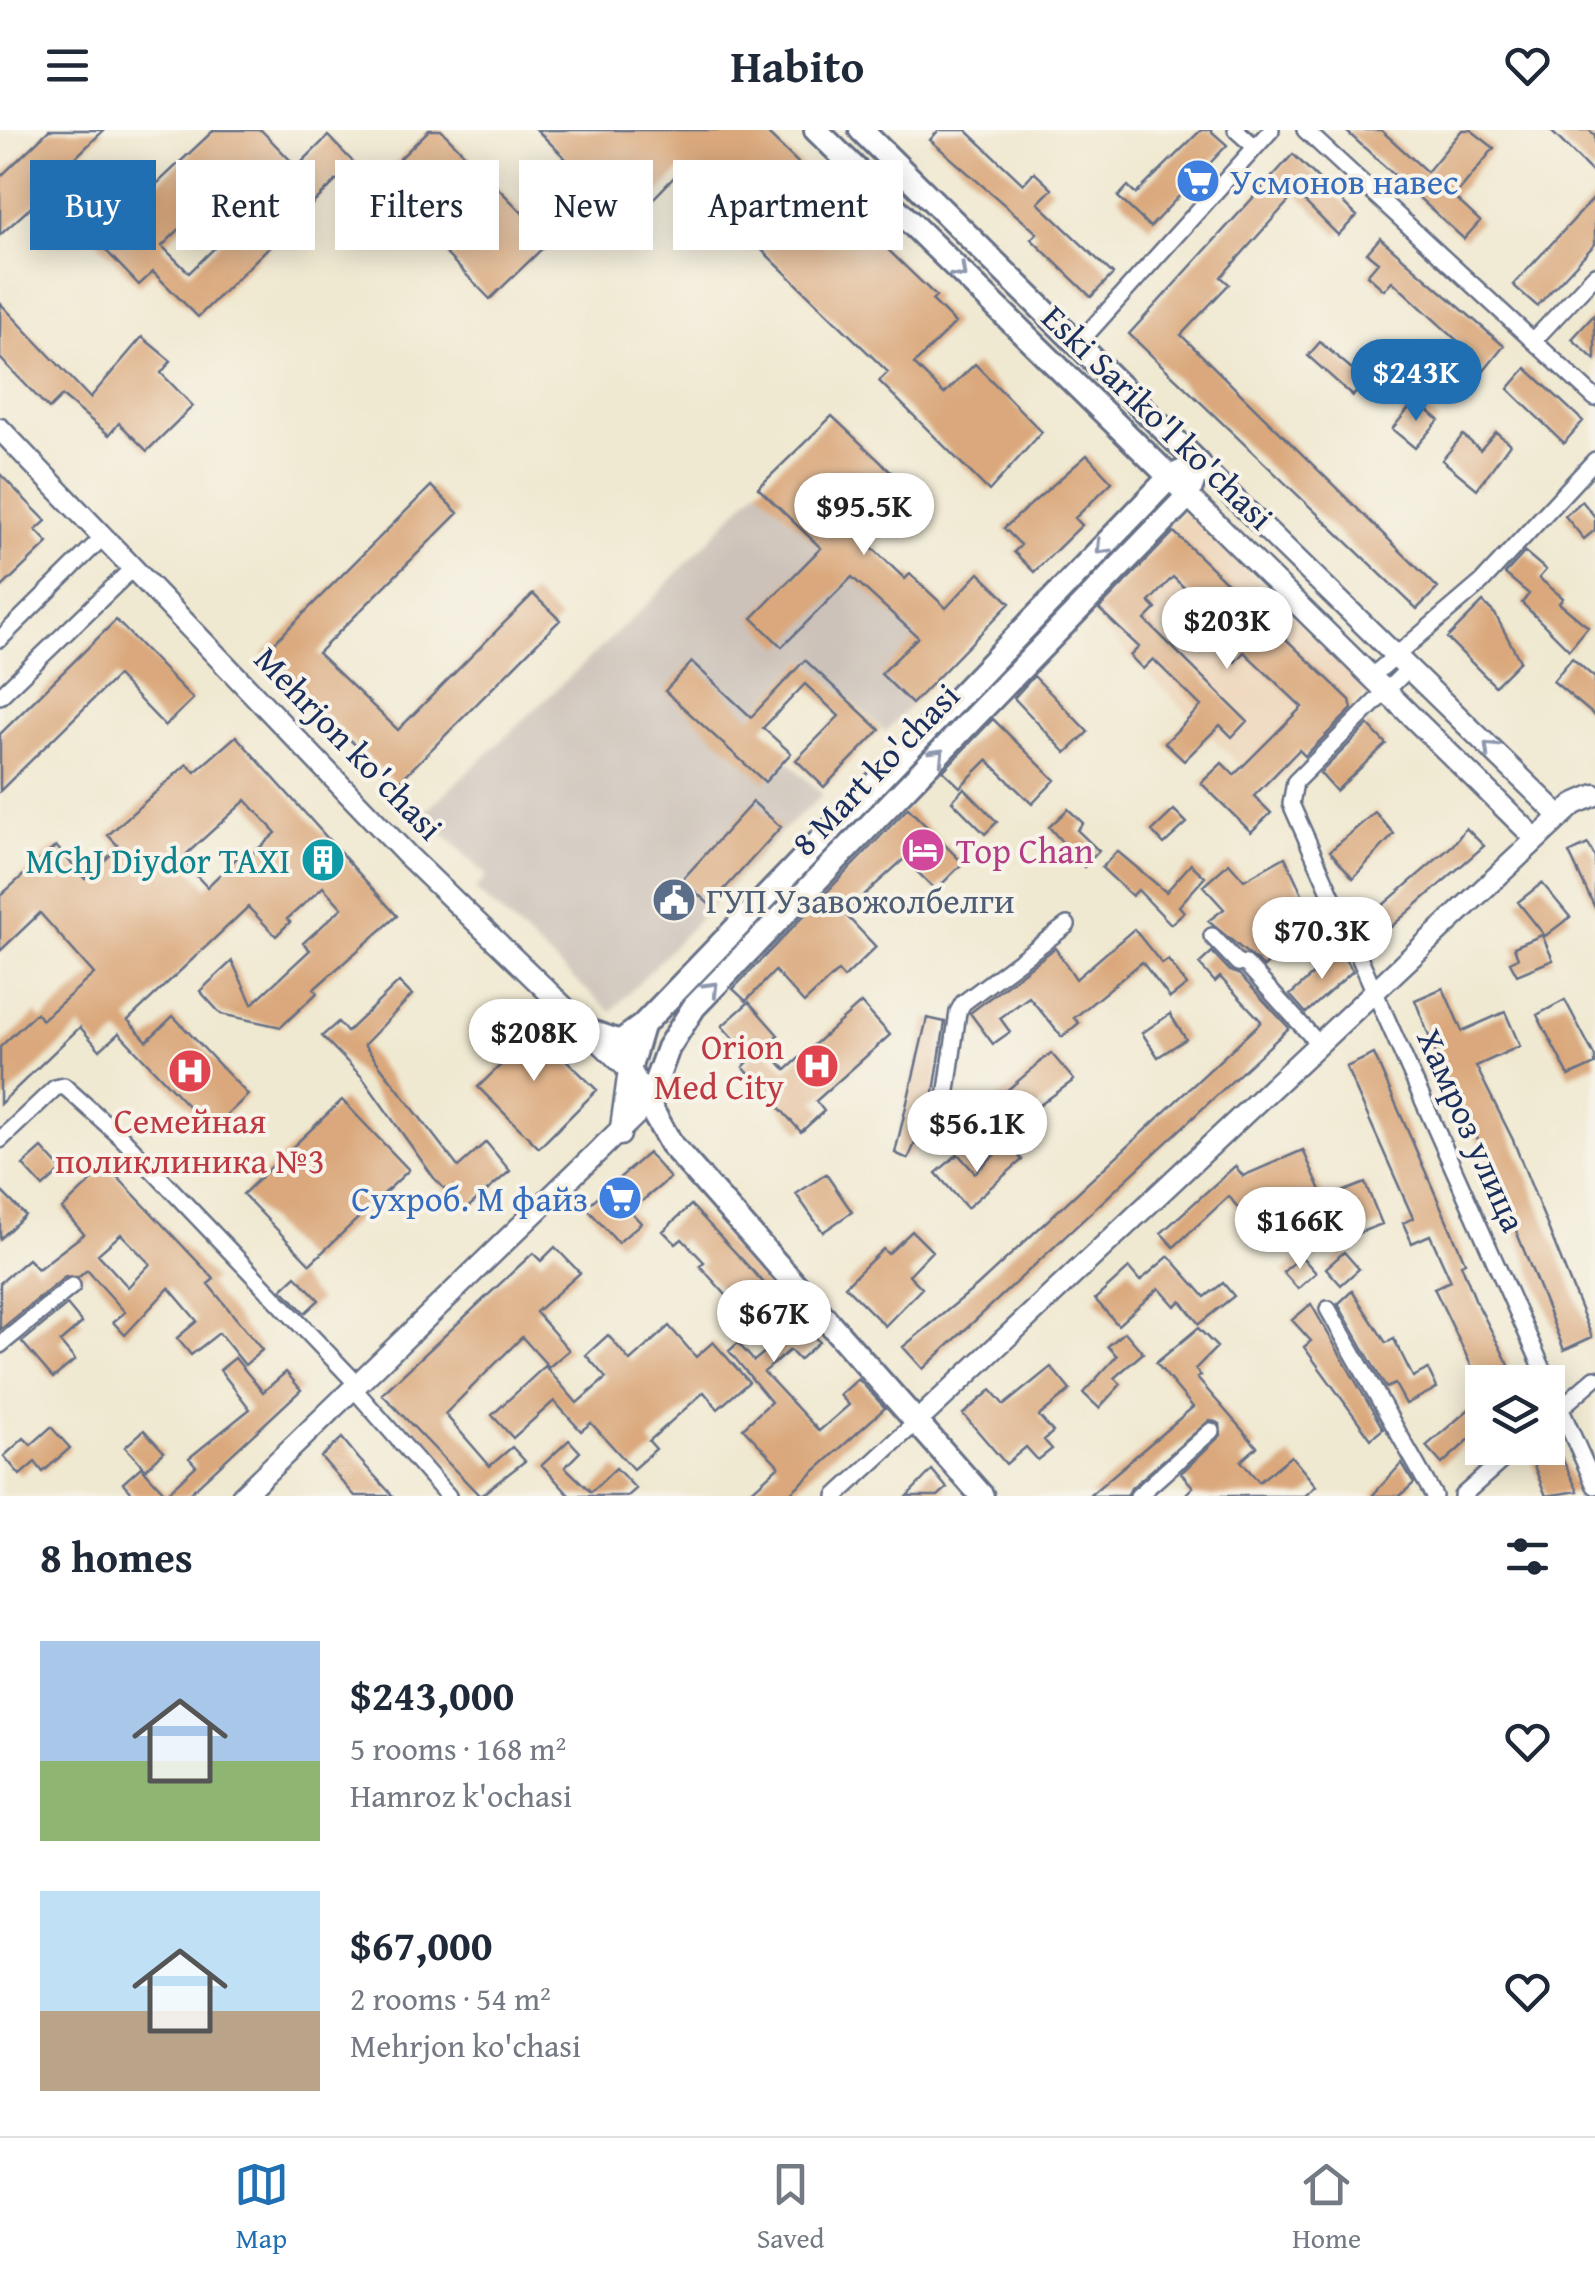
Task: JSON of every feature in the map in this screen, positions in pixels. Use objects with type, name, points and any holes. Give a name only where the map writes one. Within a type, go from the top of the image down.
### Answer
[{"type":"main road","name":"Eski Sariko'l ko'chasi","points":[[816,130],[1188,496]]},
{"type":"main road","name":"Eski Sariko'l ko'chasi","points":[[861,130],[1199,464]]},
{"type":"main road","points":[[1170,478],[1199,464]]},
{"type":"main road","name":"8 Mart ko'chasi","points":[[648,1103],[668,1048],[694,1007],[1188,496],[1199,464]]},
{"type":"main road","name":"8 Mart ko'chasi","points":[[629,1070],[642,1026],[1170,478]]},
{"type":"main road","points":[[591,1032],[620,1042],[642,1026]]},
{"type":"main road","name":"Mehrjon ko'chasi","points":[[629,1070],[671,1144],[921,1417],[999,1496]]},
{"type":"main road","name":"Mehrjon ko'chasi","points":[[648,1103],[673,1124],[921,1417],[969,1492]]},
{"type":"street","points":[[1236,130],[1255,147]]},
{"type":"street","points":[[1077,345],[1271,130]]},
{"type":"street","points":[[1305,130],[1595,398]]},
{"type":"street","points":[[1533,341],[1595,275]]},
{"type":"street","name":"Mehrjon ko'chasi","points":[[0,429],[408,856],[629,1070]]},
{"type":"street","points":[[1378,683],[1481,583],[1595,460]]},
{"type":"street","name":"Eski Sariko'l ko'chasi","points":[[1199,464],[1560,816]]},
{"type":"street","name":"Eski Sariko'l ko'chasi","points":[[1188,496],[1536,839]]},
{"type":"street","points":[[0,639],[102,537]]},
{"type":"street","points":[[0,696],[132,568]]},
{"type":"street","name":"Хамроз улица","points":[[1378,683],[1295,782],[1290,804],[1544,1365]]},
{"type":"street","points":[[836,1496],[1560,816],[1595,795]]},
{"type":"street","points":[[944,1112],[958,1012],[963,1003],[1067,926]]},
{"type":"street","points":[[1212,936],[1238,963],[1246,964],[1262,979],[1317,1042]]},
{"type":"street","name":"8 Mart ko'chasi","points":[[620,1136],[629,1070]]},
{"type":"street","points":[[0,1140],[55,1088],[64,1086],[122,1138],[356,1387],[448,1496]]},
{"type":"street","name":"8 Mart ko'chasi","points":[[242,1496],[620,1136],[648,1103]]},
{"type":"street","points":[[620,1136],[648,1132],[671,1144]]},
{"type":"street","points":[[0,1345],[72,1286]]},
{"type":"street","points":[[1328,1309],[1434,1496]]},
{"type":"street","points":[[1565,1403],[1595,1378]]},
{"type":"street","name":"Хамроз улица","points":[[1565,1413],[1595,1486]]},
{"type":"street","points":[[1138,1496],[1211,1431]]},
{"type":"street","points":[[1462,1496],[1497,1465]]},
{"type":"shaded area","points":[[758,488],[918,637],[881,674],[912,704],[885,732],[805,659],[746,721],[823,795],[784,829],[611,1012],[475,890],[487,876],[423,814],[654,598]]},
{"type":"shaded area","points":[[1185,510],[1370,689],[1267,792],[1085,611]]},
{"type":"building","points":[[49,130],[104,130],[76,157],[79,160],[30,160],[30,208],[0,235],[0,177]]},
{"type":"building","points":[[214,130],[261,130],[290,160],[182,160]]},
{"type":"building","points":[[429,130],[441,130],[470,160],[398,160]]},
{"type":"building","points":[[537,130],[764,130],[795,160],[673,160],[673,178],[653,199],[653,160],[567,160]]},
{"type":"building","points":[[939,130],[966,130],[1023,184],[1034,172],[1052,189],[1038,203],[1113,274],[1091,297],[1031,239],[1037,233],[930,140]]},
{"type":"building","points":[[1201,130],[1210,130],[1227,145],[1150,227],[1118,197],[1128,186],[1136,194]]},
{"type":"building","points":[[1345,130],[1381,130],[1427,172],[1462,130],[1471,130],[1494,148],[1454,197],[1480,221],[1464,239]]},
{"type":"building","points":[[1550,130],[1589,130],[1595,135],[1595,175]]},
{"type":"building","points":[[328,136],[351,160],[335,160],[335,182],[315,202],[315,160],[304,160]]},
{"type":"building","points":[[1293,154],[1357,216],[1338,235],[1296,193],[1221,277],[1229,284],[1181,335],[1438,588],[1417,609],[1129,334]]},
{"type":"building","points":[[176,166],[176,232],[162,246],[189,273],[212,250],[266,250],[198,317],[153,272],[139,285],[105,250],[156,250],[156,185]]},
{"type":"building","points":[[499,189],[519,209],[519,250],[541,250],[490,299],[442,250],[499,250]]},
{"type":"building","points":[[1595,197],[1595,244],[1537,306],[1513,285]]},
{"type":"building","points":[[1380,238],[1504,346],[1483,372],[1456,350],[1461,344],[1392,281],[1384,290],[1367,275],[1378,262],[1367,253]]},
{"type":"building","points":[[762,250],[888,250],[936,296],[932,300],[955,323],[914,364],[944,394],[975,364],[1042,432],[989,491],[879,381],[888,372]]},
{"type":"building","points":[[0,303],[90,398],[142,337],[171,361],[161,373],[193,406],[147,451],[119,423],[109,435],[62,396],[49,409],[0,358]]},
{"type":"building","points":[[1595,314],[1595,360],[1572,339]]},
{"type":"building","points":[[1320,342],[1366,381],[1353,396],[1308,356]]},
{"type":"building","points":[[1526,368],[1583,421],[1564,443],[1508,389]]},
{"type":"building","points":[[1416,400],[1439,420],[1415,448],[1392,429]]},
{"type":"building","points":[[832,416],[908,488],[861,537],[905,579],[910,574],[946,608],[979,573],[1010,603],[912,704],[881,674],[918,637],[852,577],[782,647],[752,618],[821,548],[758,488]]},
{"type":"building","points":[[1496,432],[1510,444],[1477,489],[1442,460],[1463,435],[1480,450]]},
{"type":"building","points":[[1087,455],[1112,482],[1075,518],[1082,525],[1034,572],[1014,552],[1021,545],[1004,528]]},
{"type":"building","points":[[0,474],[46,521],[36,530],[48,543],[0,589]]},
{"type":"building","points":[[431,486],[458,513],[318,653],[398,730],[533,594],[560,620],[396,785],[263,654]]},
{"type":"building","points":[[1582,501],[1595,517],[1595,530],[1584,539],[1565,516]]},
{"type":"building","points":[[1174,532],[1244,599],[1250,593],[1276,618],[1270,624],[1350,700],[1352,709],[1305,756],[1299,750],[1254,796],[1271,813],[1251,832],[1201,783],[1222,763],[1234,775],[1302,707],[1244,652],[1235,662],[1205,634],[1218,620],[1173,577],[1149,602],[1156,609],[1145,620],[1247,721],[1232,737],[1220,725],[1184,761],[1165,743],[1201,706],[1153,659],[1143,669],[1130,656],[1139,647],[1099,609]]},
{"type":"building","points":[[1525,552],[1546,570],[1539,578],[1563,598],[1559,603],[1588,627],[1569,650],[1522,603],[1529,594],[1505,574]]},
{"type":"building","points":[[1483,602],[1495,614],[1520,661],[1495,686],[1447,638]]},
{"type":"building","points":[[116,620],[193,699],[165,726],[117,676],[0,791],[0,734]]},
{"type":"building","points":[[1572,658],[1595,678],[1595,716],[1553,681]]},
{"type":"building","points":[[805,660],[880,730],[824,787],[796,760],[839,716],[805,684],[763,728],[791,753],[765,782],[665,691],[692,662],[751,717]]},
{"type":"building","points":[[1034,676],[1088,732],[1066,753],[1014,698]]},
{"type":"building","points":[[993,719],[1055,780],[1032,804],[987,760],[960,787],[943,771]]},
{"type":"building","points":[[1368,725],[1386,744],[1336,791],[1320,773]]},
{"type":"building","points":[[236,736],[397,916],[314,989],[317,993],[281,1027],[221,1014],[200,991],[232,961],[252,1004],[310,950],[303,943],[342,908],[323,887],[287,919],[290,922],[276,936],[248,907],[128,1020],[147,1041],[173,1016],[248,1095],[211,1130],[119,1033],[100,1050],[80,1027],[0,1104],[0,1047],[36,1013],[42,1020],[94,974],[40,913],[0,951],[0,896],[56,846],[85,879],[119,847],[108,835],[187,764],[195,772]],"holes":[[[246,800],[276,833],[249,857],[243,852],[207,887],[181,859]]]},
{"type":"building","points":[[964,788],[997,822],[985,834],[952,801]]},
{"type":"building","points":[[753,802],[781,827],[710,905],[682,880]]},
{"type":"building","points":[[908,808],[963,863],[936,890],[904,859],[844,913],[876,947],[844,978],[838,971],[804,1003],[775,971],[746,1001],[733,989]]},
{"type":"building","points":[[1068,809],[1083,823],[1077,830],[1099,851],[1084,867],[1049,827]]},
{"type":"building","points":[[1174,810],[1187,823],[1164,844],[1152,831]]},
{"type":"building","points":[[1375,812],[1394,834],[1353,878],[1330,851]]},
{"type":"building","points":[[1466,828],[1484,846],[1384,933],[1369,917],[1453,845]]},
{"type":"building","points":[[1588,844],[1595,857],[1595,908],[1569,853]]},
{"type":"building","points":[[1117,851],[1166,892],[1191,864],[1205,877],[1179,906],[1184,912],[1171,924],[1138,890],[1132,896],[1102,868]]},
{"type":"building","points":[[1285,857],[1305,900],[1258,926],[1282,949],[1264,967],[1208,921],[1224,909],[1203,886],[1229,863],[1244,880]]},
{"type":"building","points":[[1542,883],[1570,917],[1545,936],[1518,902]]},
{"type":"building","points":[[1134,929],[1162,964],[1168,960],[1187,985],[1170,998],[1142,962],[1074,1018],[1079,1023],[1062,1037],[1029,997],[1000,1018],[1010,1032],[993,1044],[970,1013],[1055,948],[1076,979]]},
{"type":"building","points":[[1542,935],[1553,960],[1517,975],[1510,962],[1518,958],[1514,947]]},
{"type":"building","points":[[1339,951],[1353,971],[1306,1013],[1290,995]]},
{"type":"building","points":[[1212,952],[1230,971],[1240,975],[1289,1028],[923,1369],[903,1347],[977,1286],[1259,1024],[1261,1021],[1220,977],[1215,982],[1199,964]]},
{"type":"building","points":[[399,982],[412,995],[364,1045],[458,1167],[486,1142],[510,1171],[465,1210],[434,1178],[362,1077],[322,1036],[338,1022],[347,1032]]},
{"type":"building","points":[[1443,988],[1462,1031],[1505,1012],[1520,1046],[1476,1066],[1513,1140],[1592,1337],[1564,1350],[1488,1161],[1442,1070],[1415,1000]]},
{"type":"building","points":[[1565,1000],[1595,1057],[1595,1064],[1569,1076],[1537,1015]]},
{"type":"building","points":[[749,1002],[778,1035],[764,1046],[786,1070],[861,1003],[890,1035],[816,1101],[824,1111],[801,1132],[743,1067],[751,1059],[722,1026]]},
{"type":"building","points":[[503,1011],[545,1053],[552,1046],[597,1090],[539,1148],[478,1087],[511,1055],[485,1029]]},
{"type":"building","points":[[1170,1014],[1186,1039],[1158,1057],[1142,1033]]},
{"type":"building","points":[[927,1018],[945,1022],[932,1105],[908,1159],[895,1153]]},
{"type":"building","points":[[1051,1053],[1074,1080],[1010,1127],[991,1104]]},
{"type":"building","points":[[1374,1054],[1465,1262],[1461,1264],[1475,1299],[1509,1365],[1471,1365],[1434,1288],[1451,1281],[1430,1235],[1412,1243],[1403,1223],[1413,1218],[1346,1067]]},
{"type":"building","points":[[342,1100],[409,1170],[310,1264],[243,1194]]},
{"type":"building","points":[[1007,1143],[1022,1160],[967,1208],[936,1173],[958,1154],[975,1173]]},
{"type":"building","points":[[42,1148],[62,1170],[43,1187],[23,1165]]},
{"type":"building","points":[[1303,1150],[1324,1197],[1269,1221],[1274,1229],[1261,1239],[1229,1196],[1174,1247],[1161,1233],[1235,1166],[1243,1176]]},
{"type":"building","points":[[648,1153],[670,1178],[630,1211],[641,1223],[618,1243],[586,1207]]},
{"type":"building","points":[[107,1166],[214,1279],[208,1284],[262,1350],[245,1365],[219,1333],[191,1355],[177,1338],[197,1321],[169,1288],[125,1335],[113,1322],[125,1312],[87,1270],[79,1277],[65,1277],[0,1330],[0,1283],[28,1259],[38,1269],[84,1234],[62,1209]],"holes":[[[121,1234],[150,1264],[128,1287],[98,1254]]]},
{"type":"building","points":[[826,1174],[852,1212],[823,1232],[796,1194]]},
{"type":"building","points":[[1365,1183],[1382,1224],[1340,1240],[1324,1199]]},
{"type":"building","points":[[0,1190],[25,1215],[0,1239]]},
{"type":"building","points":[[691,1205],[819,1342],[799,1360],[790,1350],[764,1372],[819,1431],[849,1405],[840,1395],[858,1379],[885,1408],[787,1496],[746,1496],[779,1466],[743,1428],[771,1402],[729,1351],[738,1343],[754,1361],[772,1346],[700,1266],[704,1262],[682,1239],[676,1244],[663,1231]]},
{"type":"building","points":[[912,1231],[932,1251],[909,1275],[922,1288],[885,1326],[845,1286],[883,1249],[888,1254]]},
{"type":"building","points":[[555,1247],[580,1273],[536,1312],[569,1350],[549,1367],[522,1337],[445,1414],[490,1466],[512,1447],[525,1461],[480,1496],[382,1394],[533,1253],[541,1261]]},
{"type":"building","points":[[1344,1252],[1359,1269],[1341,1285],[1326,1268]]},
{"type":"building","points":[[1169,1256],[1205,1297],[1223,1283],[1234,1296],[1199,1324],[1181,1301],[1175,1306],[1159,1288],[1118,1325],[1095,1299],[1129,1268],[1140,1281]]},
{"type":"building","points":[[1301,1256],[1316,1273],[1298,1289],[1283,1272]]},
{"type":"building","points":[[296,1276],[319,1300],[305,1313],[282,1289]]},
{"type":"building","points":[[1352,1291],[1386,1343],[1394,1339],[1413,1377],[1428,1369],[1437,1388],[1406,1404],[1395,1384],[1386,1388],[1338,1304]]},
{"type":"building","points":[[1311,1304],[1383,1429],[1371,1439],[1304,1347],[1311,1341],[1292,1320]]},
{"type":"building","points":[[67,1305],[82,1323],[60,1342],[75,1360],[53,1378],[22,1342]]},
{"type":"building","points":[[669,1326],[696,1357],[713,1342],[749,1382],[718,1409],[704,1392],[649,1441],[656,1449],[633,1469],[591,1423],[581,1431],[554,1401],[513,1438],[492,1415],[545,1366],[577,1403],[606,1378],[586,1355],[608,1335],[630,1361]]},
{"type":"building","points":[[1198,1328],[1217,1347],[1195,1369],[1201,1376],[1197,1378],[1257,1447],[1241,1461],[1259,1482],[1291,1456],[1316,1486],[1305,1496],[1184,1496],[1193,1487],[1181,1473],[1221,1435],[1220,1424],[1210,1420],[1131,1488],[1127,1496],[1089,1496],[1193,1407],[1156,1363]]},
{"type":"building","points":[[1125,1332],[1143,1353],[1114,1378],[1121,1384],[1099,1408],[1083,1393],[1117,1356],[1108,1346]]},
{"type":"building","points":[[235,1358],[263,1392],[286,1372],[301,1390],[187,1496],[135,1496],[123,1483],[141,1467],[166,1494],[196,1466],[189,1458],[250,1409],[220,1370]]},
{"type":"building","points":[[1051,1367],[1070,1390],[1039,1416],[1053,1432],[1044,1440],[1052,1449],[1038,1460],[1026,1447],[1006,1464],[963,1414],[991,1390],[1004,1405]]},
{"type":"building","points":[[1465,1413],[1465,1443],[1442,1464],[1426,1446]]},
{"type":"building","points":[[51,1427],[70,1448],[43,1472],[35,1462],[20,1475],[4,1456],[24,1438],[31,1445]]},
{"type":"building","points":[[144,1430],[164,1452],[146,1469],[125,1447]]},
{"type":"building","points":[[342,1438],[393,1496],[355,1496],[347,1487],[321,1457]]},
{"type":"building","points":[[569,1440],[580,1452],[565,1467],[591,1492],[616,1468],[636,1489],[628,1496],[570,1496],[542,1465]]},
{"type":"building","points":[[1402,1463],[1414,1483],[1400,1496],[1372,1496]]},
{"type":"building","points":[[1565,1464],[1578,1491],[1546,1496],[1534,1465]]},
{"type":"building","points":[[932,1470],[947,1488],[938,1496],[907,1496]]},
{"type":"place","name":"Усмонов навес","points":[[1198,181]]},
{"type":"place","name":"Top Chan","points":[[923,850]]},
{"type":"place","name":"MChJ Diydor TAXI","points":[[323,860]]},
{"type":"place","name":"ГУП Узавожолбелги","points":[[674,900]]},
{"type":"place","name":"Orion Med City","points":[[817,1066]]},
{"type":"place","name":"Семейная поликлиника №3","points":[[190,1071]]},
{"type":"place","name":"Сухроб. М файз","points":[[620,1198]]}]
